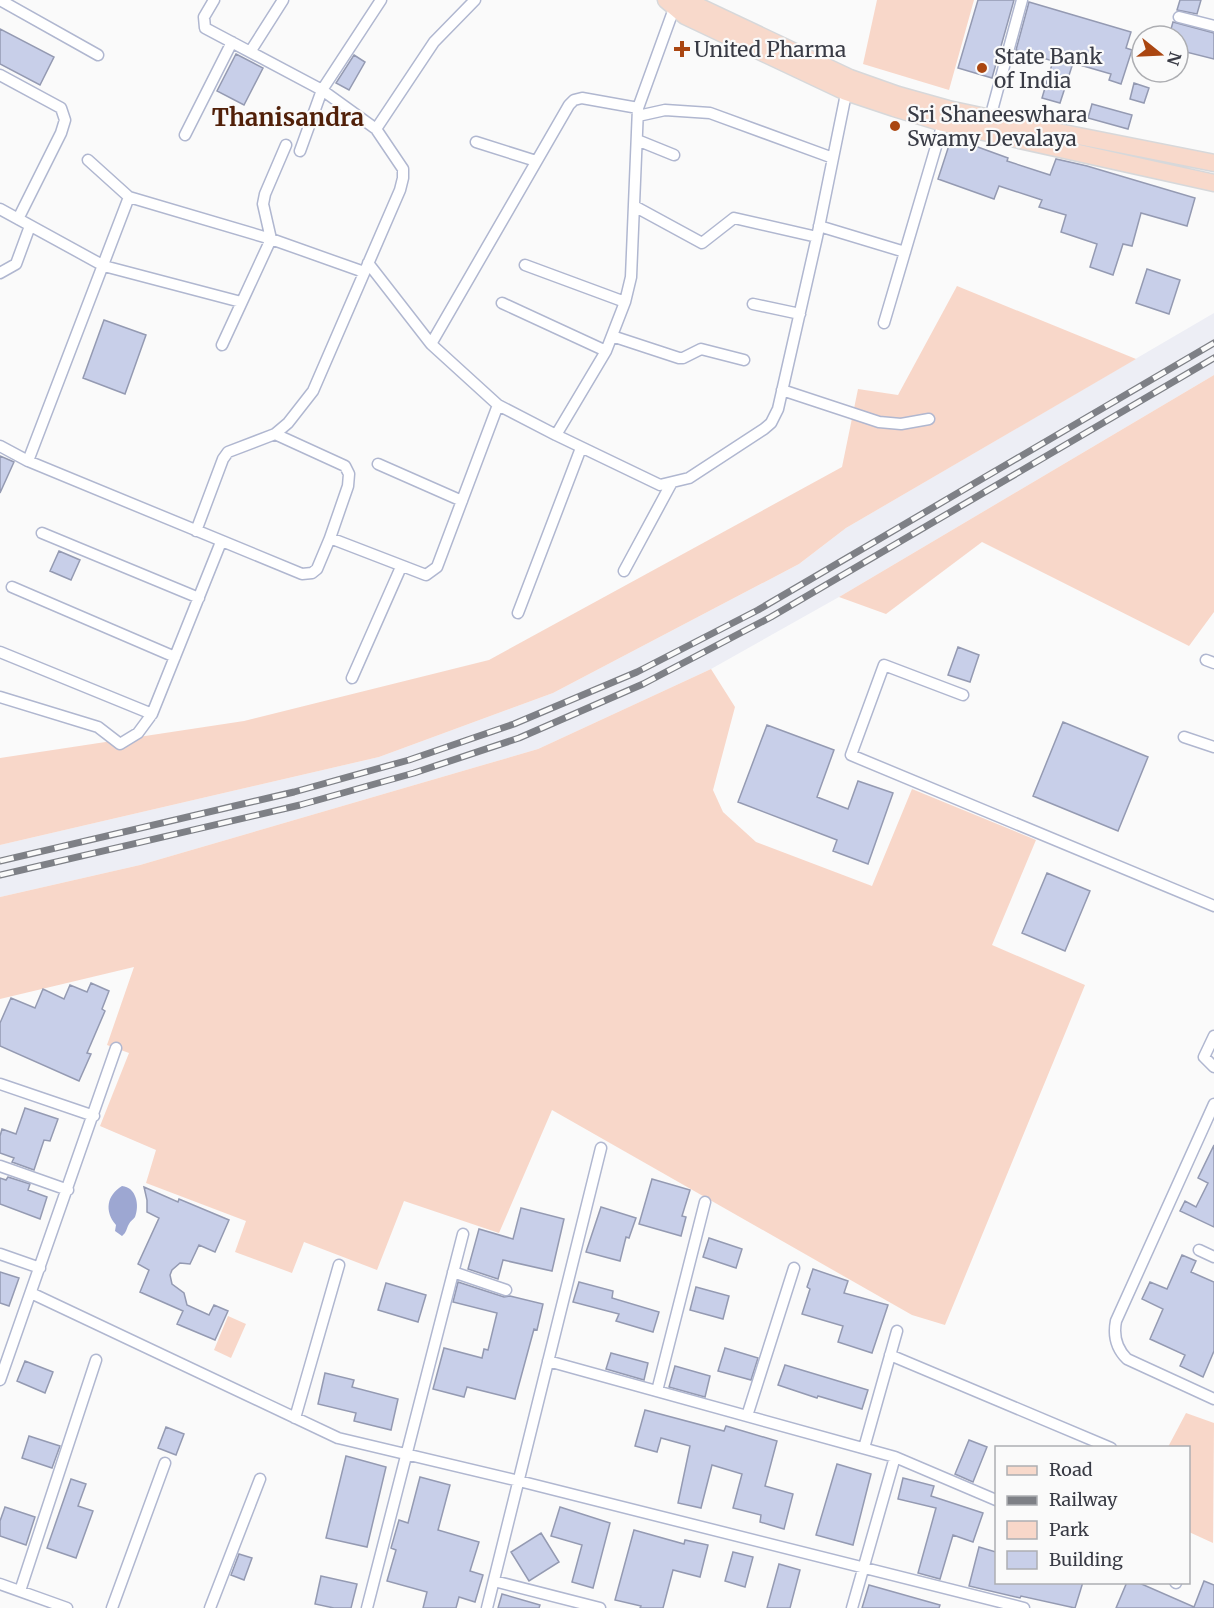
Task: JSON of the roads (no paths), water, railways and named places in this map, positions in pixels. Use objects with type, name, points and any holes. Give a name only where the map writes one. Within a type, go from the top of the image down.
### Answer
[{"type":"main road","points":[[676,2],[685,16],[944,123],[1214,183]]},
{"type":"main road","points":[[848,85],[908,97],[990,118],[1214,163]]},
{"type":"street","points":[[0,0],[98,55]]},
{"type":"street","points":[[196,531],[223,459],[228,452],[275,434],[288,423],[313,391],[400,190],[403,178],[403,169],[376,129],[322,90],[205,28],[204,17],[214,0]]},
{"type":"street","points":[[250,52],[283,0]]},
{"type":"street","points":[[300,151],[322,90],[381,0]]},
{"type":"street","points":[[376,129],[434,42],[475,0]]},
{"type":"street","points":[[990,118],[1022,0]]},
{"type":"street","points":[[556,435],[606,351],[632,278],[638,112],[676,2]]},
{"type":"street","points":[[1179,17],[1214,26]]},
{"type":"street","points":[[185,135],[232,42]]},
{"type":"street","points":[[0,75],[61,108],[64,120],[61,133],[18,219]]},
{"type":"street","points":[[88,160],[129,198],[366,267],[431,344],[498,405],[660,485],[671,484],[689,478],[764,429],[771,423],[778,409],[848,85]]},
{"type":"street","points":[[431,344],[536,161],[574,100],[582,98],[638,112],[665,110],[710,113],[833,158]]},
{"type":"street","points":[[884,323],[944,123]]},
{"type":"street","points":[[637,140],[674,155]]},
{"type":"street","points":[[476,142],[536,161]]},
{"type":"street","points":[[222,345],[271,239],[263,204],[286,145]]},
{"type":"street","points":[[28,461],[129,198]]},
{"type":"street","points":[[634,206],[702,243],[734,218],[818,232],[905,252]]},
{"type":"street","points":[[0,209],[104,266],[241,302]]},
{"type":"street","points":[[0,273],[16,264],[30,226]]},
{"type":"street","points":[[525,265],[625,302]]},
{"type":"street","points":[[502,303],[606,351]]},
{"type":"street","points":[[753,303],[800,314]]},
{"type":"street","points":[[612,336],[679,358],[701,348],[744,360]]},
{"type":"street","points":[[782,390],[879,422],[901,424],[929,419]]},
{"type":"street","points":[[330,538],[426,575],[437,567],[498,405]]},
{"type":"street","points":[[0,446],[28,461],[221,542],[302,574],[312,573],[317,569],[330,538],[350,474],[345,466],[275,434]]},
{"type":"street","points":[[518,613],[582,448]]},
{"type":"street","points":[[378,464],[462,501]]},
{"type":"street","points":[[624,571],[671,484]]},
{"type":"street","points":[[42,533],[199,598]]},
{"type":"street","points":[[0,697],[98,727],[120,744],[138,733],[152,714],[221,542]]},
{"type":"street","points":[[352,678],[401,567]]},
{"type":"street","points":[[12,587],[176,657]]},
{"type":"street","points":[[0,652],[152,714]]},
{"type":"street","points":[[963,695],[884,665],[851,755],[1214,906]]},
{"type":"street","points":[[1184,736],[1214,747]]},
{"type":"street","points":[[1214,1036],[1204,1057],[1214,1067]]},
{"type":"street","points":[[0,1380],[2,1368],[68,1190],[116,1048]]},
{"type":"street","points":[[0,1084],[94,1116]]},
{"type":"street","points":[[1214,1104],[1116,1320],[1114,1335],[1119,1349],[1127,1359],[1214,1399]]},
{"type":"street","points":[[487,1608],[601,1148]]},
{"type":"street","points":[[0,1166],[68,1190]]},
{"type":"street","points":[[657,1391],[705,1202]]},
{"type":"street","points":[[367,1608],[463,1234]]},
{"type":"street","points":[[1199,1250],[1214,1257]]},
{"type":"street","points":[[0,1254],[40,1268]]},
{"type":"street","points":[[295,1418],[339,1265]]},
{"type":"street","points":[[747,1416],[794,1268]]},
{"type":"street","points":[[453,1272],[506,1290]]},
{"type":"street","points":[[31,1293],[338,1438],[863,1566],[1024,1608]]},
{"type":"street","points":[[864,1448],[897,1331]]},
{"type":"street","points":[[890,1355],[1106,1446]]},
{"type":"street","points":[[20,1591],[96,1360]]},
{"type":"street","points":[[549,1361],[895,1457],[995,1500]]},
{"type":"street","points":[[852,1608],[895,1457]]},
{"type":"street","points":[[112,1608],[165,1464]]},
{"type":"street","points":[[210,1608],[260,1479]]},
{"type":"street","points":[[494,1581],[600,1608]]},
{"type":"street","points":[[0,1584],[67,1608]]},
{"type":"water","points":[[122,1186],[134,1193],[137,1207],[135,1217],[122,1236],[115,1231],[116,1225],[110,1214],[109,1204],[113,1194]]},
{"type":"railway","points":[[0,861],[294,792],[409,760],[514,724],[637,672],[758,610],[1214,343]]},
{"type":"railway","points":[[0,875],[300,805],[414,773],[519,738],[643,684],[771,617],[1214,358]]},
{"type":"place","name":"United Pharma","points":[[682,49]]},
{"type":"place","name":"State Bank of India","points":[[982,68]]},
{"type":"place","name":"Sri Shaneeswhara Swamy Devalaya","points":[[895,126]]},
{"type":"district","name":"Thanisandra","points":[[288,117]]}]
